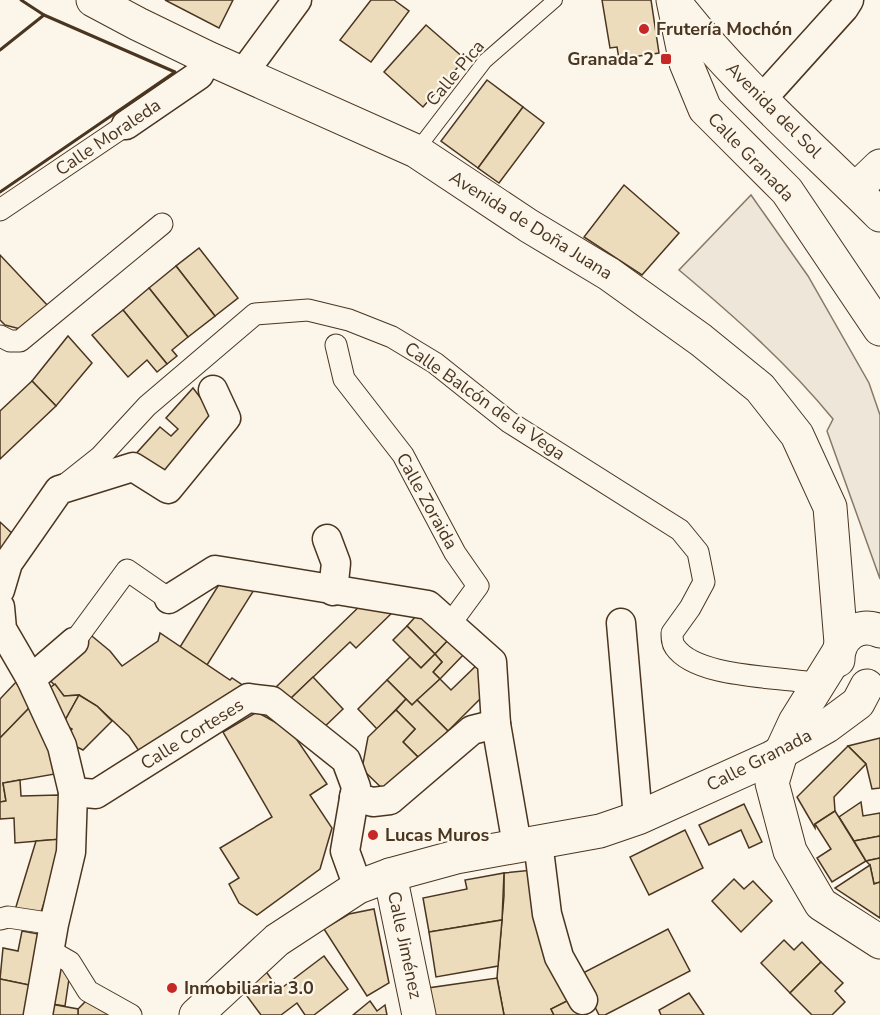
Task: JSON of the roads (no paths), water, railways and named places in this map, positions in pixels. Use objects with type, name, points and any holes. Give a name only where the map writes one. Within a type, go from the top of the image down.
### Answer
[{"type":"street","name":"Avenida de Doña Juana","points":[[93,0],[208,57],[416,151],[529,226],[609,274],[701,340],[760,388],[797,435],[830,507],[836,581],[857,638],[838,663],[842,672],[849,679],[858,684],[874,684]]},
{"type":"street","points":[[244,72],[297,0]]},
{"type":"street","name":"Avenida del Sol","points":[[673,0],[705,41],[880,215]]},
{"type":"street","name":"Calle Granada","points":[[673,0],[686,63],[705,109],[787,191],[880,329]]},
{"type":"street","points":[[762,99],[849,0]]},
{"type":"street","name":"Calle Moraleda","points":[[0,210],[199,75],[208,57]]},
{"type":"street","points":[[855,190],[880,166]]},
{"type":"street","points":[[0,336],[10,341],[20,341],[162,224]]},
{"type":"street","name":"Calle Balcón de la Vega","points":[[0,590],[8,563],[59,490],[100,457],[147,406],[255,314],[308,310],[344,318],[392,337],[435,363],[509,422],[680,530],[698,552],[704,582],[690,608],[672,633],[673,645],[681,653],[704,666],[730,673],[818,684]]},
{"type":"street","name":"Calle Zoraida","points":[[336,345],[344,379],[403,455],[455,553],[477,586],[450,624]]},
{"type":"street","points":[[59,490],[134,467],[168,489],[226,418],[213,390]]},
{"type":"street","points":[[327,539],[336,563],[333,591]]},
{"type":"street","points":[[30,679],[74,642],[127,570],[169,599],[215,570],[428,605],[492,662],[496,724],[528,844],[559,957],[583,1000]]},
{"type":"street","points":[[0,607],[2,629],[30,679],[62,746],[73,792],[71,852],[51,937],[38,1015]]},
{"type":"street","points":[[621,623],[639,818]]},
{"type":"street","points":[[857,638],[818,684],[795,722],[782,750],[772,783],[790,851],[821,904],[880,942]]},
{"type":"street","name":"Calle Granada","points":[[196,1015],[277,940],[358,887],[390,875],[456,857],[600,831],[639,818],[771,758],[827,726],[858,703],[874,684]]},
{"type":"street","name":"Calle Corteses","points":[[73,792],[96,794],[248,698],[272,701],[346,760],[356,787],[345,851],[358,887]]},
{"type":"street","points":[[354,797],[373,802],[390,800],[472,730],[496,724]]},
{"type":"street","name":"Calle Jiménez","points":[[390,875],[419,1015]]},
{"type":"street","points":[[0,919],[8,917],[51,937],[88,991],[131,1015]]},
{"type":"lane","name":"Calle Pica","points":[[416,151],[485,61],[555,0]]},
{"type":"place","name":"Frutería Mochón","points":[[644,29]]},
{"type":"place","name":"Granada 2","points":[[666,59]]},
{"type":"place","name":"Lucas Muros","points":[[373,835]]},
{"type":"place","name":"Inmobiliaria 3.0","points":[[172,988]]}]
